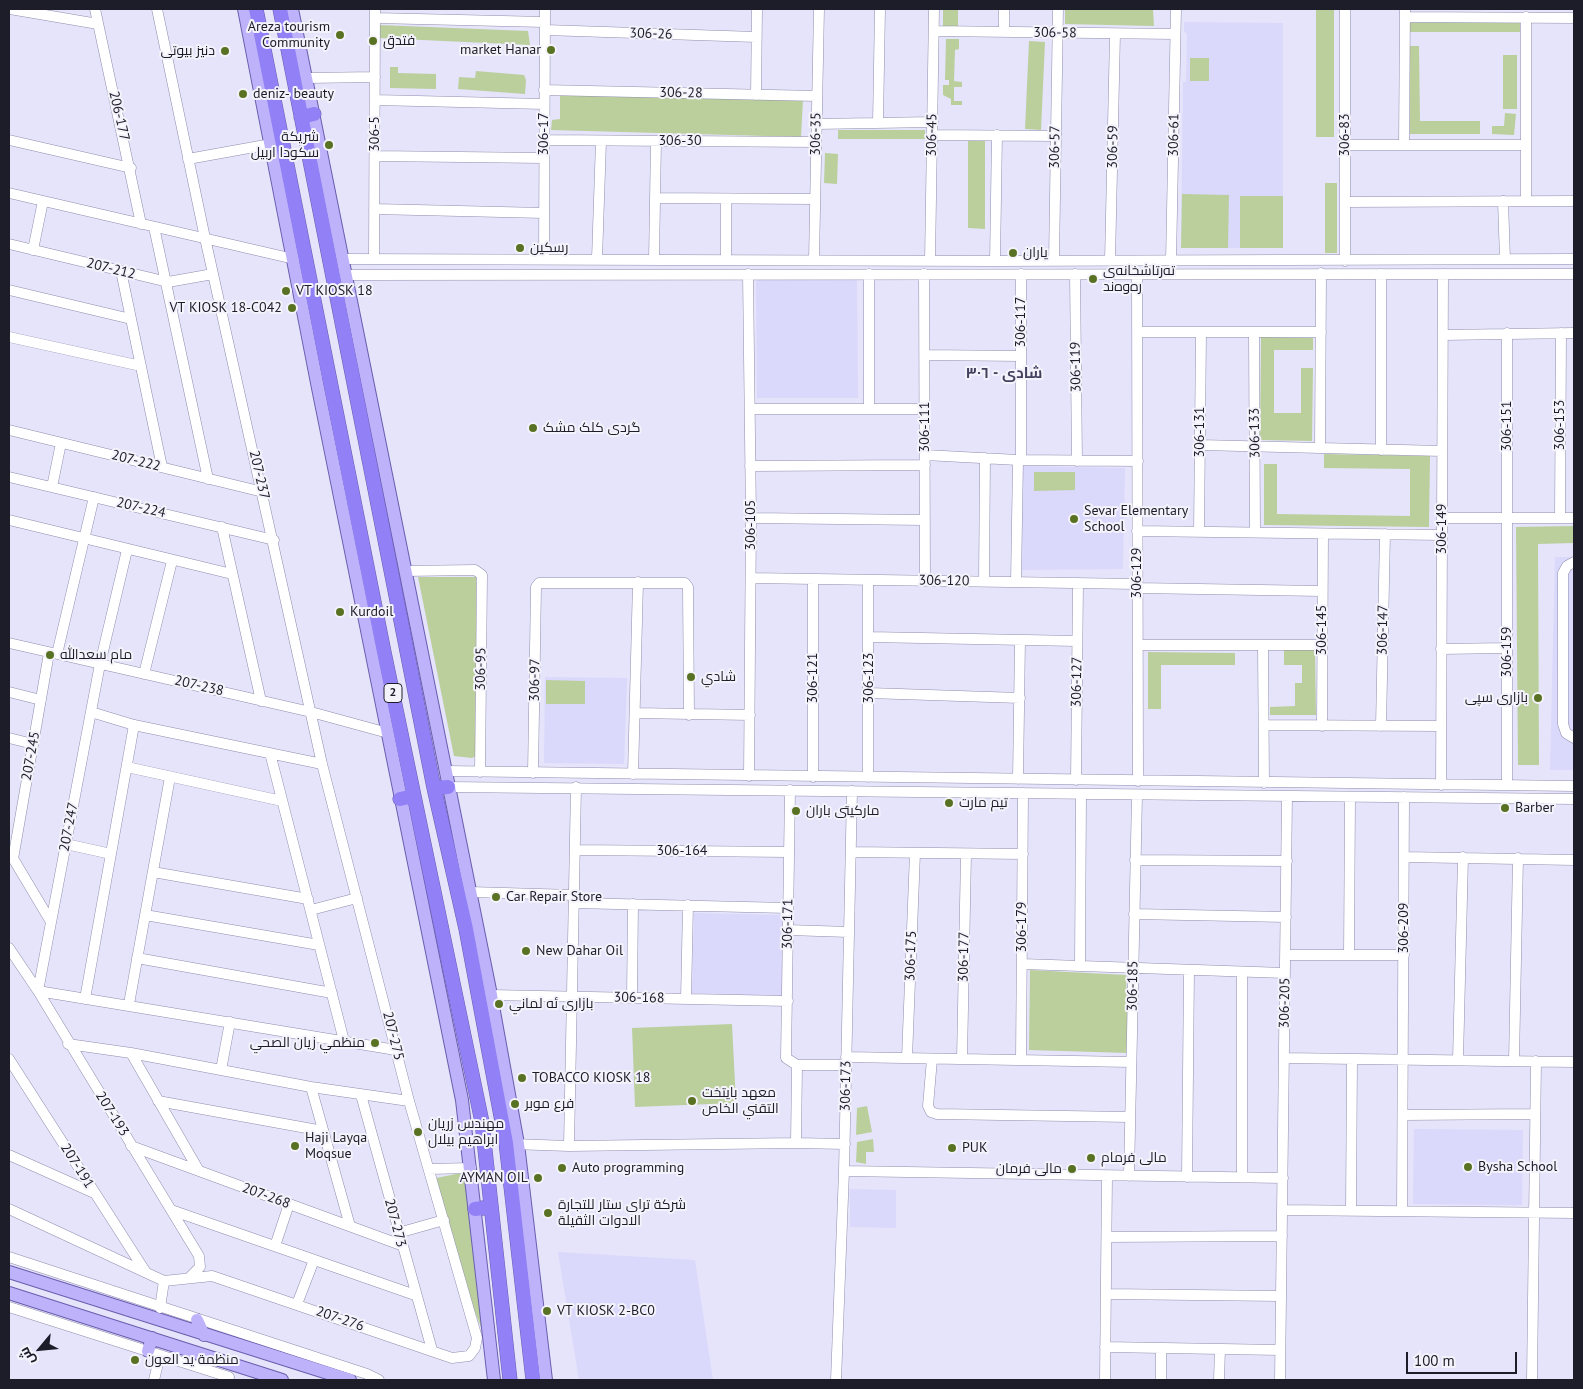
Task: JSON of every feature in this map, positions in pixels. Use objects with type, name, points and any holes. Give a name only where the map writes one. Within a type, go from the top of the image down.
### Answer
[{"type":"highway","name":"2","points":[[256,9],[273,120],[324,387],[342,475],[376,610],[407,798],[482,1122],[510,1380]]},
{"type":"highway","name":"2","points":[[280,9],[308,116],[365,405],[398,606],[440,780],[485,994],[512,1144],[539,1379]]},
{"type":"highway","points":[[376,610],[380,616],[389,618],[397,612],[398,606]]},
{"type":"highway","points":[[384,652],[386,644],[393,639],[400,640],[407,647]]},
{"type":"highway","points":[[476,1209],[491,1208]]},
{"type":"main road","points":[[244,9],[273,120],[271,144],[294,259],[324,387]]},
{"type":"main road","points":[[292,9],[307,78],[308,116],[346,275],[365,405],[405,571],[440,780],[470,892],[485,994]]},
{"type":"main road","points":[[342,475],[388,733],[407,798],[462,1100],[476,1209],[494,1380]]},
{"type":"main road","points":[[9,1272],[350,1380]]},
{"type":"main road","points":[[9,1293],[282,1380]]},
{"type":"main road","points":[[197,1320],[204,1335]]},
{"type":"main road","points":[[152,1338],[154,1353]]},
{"type":"street","points":[[10,9],[98,24]]},
{"type":"street","name":"206-177","points":[[95,9],[131,168],[141,224]]},
{"type":"street","name":"207-237","points":[[157,9],[205,238],[311,712]]},
{"type":"street","name":"306-17","points":[[544,259],[545,9]]},
{"type":"street","points":[[756,95],[757,9]]},
{"type":"street","name":"306-35","points":[[814,260],[819,9]]},
{"type":"street","points":[[878,123],[880,9]]},
{"type":"street","name":"306-45","points":[[930,261],[934,9]]},
{"type":"street","points":[[1004,9],[1004,32]]},
{"type":"street","name":"306-57","points":[[1054,260],[1058,9]]},
{"type":"street","name":"306-61","points":[[1171,260],[1176,9]]},
{"type":"street","name":"306-83","points":[[1345,9],[1345,261]]},
{"type":"street","name":"306-26","points":[[375,13],[545,26],[756,37]]},
{"type":"street","name":"306-5","points":[[365,274],[358,272],[356,266],[358,261],[369,258],[374,209],[375,13]]},
{"type":"street","points":[[1404,145],[1405,13],[1574,18]]},
{"type":"street","points":[[1526,17],[1526,201]]},
{"type":"street","name":"306-58","points":[[934,31],[1175,34]]},
{"type":"street","name":"306-59","points":[[1110,261],[1115,34]]},
{"type":"street","points":[[307,78],[375,77]]},
{"type":"street","name":"306-28","points":[[544,90],[817,96]]},
{"type":"street","points":[[375,100],[544,104]]},
{"type":"street","points":[[817,124],[932,122]]},
{"type":"street","points":[[932,135],[1056,136]]},
{"type":"street","points":[[988,274],[992,261],[998,136]]},
{"type":"street","points":[[9,140],[131,168]]},
{"type":"street","name":"306-30","points":[[544,140],[816,142]]},
{"type":"street","points":[[597,259],[601,141]]},
{"type":"street","points":[[654,260],[656,141]]},
{"type":"street","points":[[188,159],[271,144]]},
{"type":"street","points":[[1345,145],[1526,146]]},
{"type":"street","points":[[375,156],[544,158]]},
{"type":"street","points":[[9,193],[294,259]]},
{"type":"street","points":[[655,198],[815,199]]},
{"type":"street","points":[[726,198],[726,260]]},
{"type":"street","points":[[33,250],[43,201]]},
{"type":"street","points":[[1503,201],[1504,259]]},
{"type":"street","points":[[1345,202],[1574,201]]},
{"type":"street","points":[[374,209],[544,213]]},
{"type":"street","points":[[154,227],[168,282],[208,479]]},
{"type":"street","name":"207-212","points":[[9,244],[168,282],[213,274]]},
{"type":"street","points":[[343,259],[930,261],[1574,259]]},
{"type":"street","points":[[1260,261],[1260,274]]},
{"type":"street","points":[[120,271],[162,467]]},
{"type":"street","points":[[1320,448],[1321,273]]},
{"type":"street","name":"306-105","points":[[748,274],[751,518],[749,776]]},
{"type":"street","points":[[869,274],[869,409]]},
{"type":"street","name":"306-111","points":[[924,274],[925,580]]},
{"type":"street","name":"306-117","points":[[1016,582],[1021,274]]},
{"type":"street","name":"306-119","points":[[1075,274],[1077,461]]},
{"type":"street","points":[[1381,274],[1381,450]]},
{"type":"street","name":"306-149","points":[[1441,785],[1443,274]]},
{"type":"street","points":[[346,275],[1574,274]]},
{"type":"street","name":"306-129","points":[[1137,275],[1138,781]]},
{"type":"street","points":[[9,290],[131,318]]},
{"type":"street","points":[[1137,332],[1321,332]]},
{"type":"street","name":"306-131","points":[[1199,532],[1201,332]]},
{"type":"street","name":"306-133","points":[[1254,333],[1255,532]]},
{"type":"street","name":"306-151","points":[[1507,333],[1507,518]]},
{"type":"street","name":"306-153","points":[[1560,333],[1560,518]]},
{"type":"street","points":[[1442,335],[1574,333]]},
{"type":"street","points":[[9,337],[141,366]]},
{"type":"street","points":[[925,355],[1021,356]]},
{"type":"street","points":[[750,409],[925,410]]},
{"type":"street","name":"207-222","points":[[9,430],[263,492]]},
{"type":"street","points":[[52,487],[61,443]]},
{"type":"street","points":[[1200,445],[1442,451]]},
{"type":"street","points":[[750,466],[985,458],[1138,462]]},
{"type":"street","points":[[984,582],[985,458]]},
{"type":"street","name":"207-224","points":[[9,477],[274,540]]},
{"type":"street","name":"207-245","points":[[11,855],[40,700],[94,497]]},
{"type":"street","points":[[751,518],[925,520]]},
{"type":"street","points":[[1442,518],[1574,518]]},
{"type":"street","name":"306-159","points":[[1507,518],[1507,785]]},
{"type":"street","points":[[9,520],[232,574]]},
{"type":"street","points":[[222,527],[261,701]]},
{"type":"street","points":[[1137,531],[1442,535]]},
{"type":"street","name":"306-145","points":[[1322,726],[1323,534]]},
{"type":"street","name":"306-147","points":[[1381,726],[1385,534]]},
{"type":"street","name":"207-247","points":[[38,991],[100,664],[127,550]]},
{"type":"street","points":[[144,674],[172,561]]},
{"type":"street","points":[[1574,562],[1567,566],[1563,573],[1563,724],[1566,732],[1574,738]]},
{"type":"street","name":"306-95","points":[[405,571],[475,570],[481,572],[480,772]]},
{"type":"street","name":"306-120","points":[[751,578],[1078,583],[1322,590]]},
{"type":"street","name":"306-121","points":[[813,579],[813,777]]},
{"type":"street","name":"306-123","points":[[868,580],[868,777]]},
{"type":"street","name":"306-97","points":[[533,773],[536,587],[544,581],[638,582]]},
{"type":"street","points":[[633,774],[638,582],[681,582],[688,587],[689,715]]},
{"type":"street","name":"306-127","points":[[1076,780],[1078,583]]},
{"type":"street","points":[[869,636],[1077,641]]},
{"type":"street","points":[[1018,779],[1020,640]]},
{"type":"street","name":"207-238","points":[[9,643],[311,712],[388,733]]},
{"type":"street","points":[[1138,645],[1322,645]]},
{"type":"street","points":[[1263,645],[1264,782]]},
{"type":"street","points":[[1442,649],[1506,648]]},
{"type":"street","points":[[9,692],[40,700]]},
{"type":"street","points":[[868,693],[1020,698]]},
{"type":"street","points":[[91,712],[134,725],[322,764]]},
{"type":"street","name":"207-275","points":[[311,712],[322,764],[409,1101],[477,1338],[475,1348],[469,1356]]},
{"type":"street","points":[[635,713],[750,715]]},
{"type":"street","points":[[85,999],[134,725]]},
{"type":"street","points":[[1264,725],[1441,726]]},
{"type":"street","points":[[9,738],[33,744]]},
{"type":"street","points":[[270,753],[344,1041]]},
{"type":"street","points":[[127,767],[282,801]]},
{"type":"street","points":[[440,780],[480,772],[1574,786]]},
{"type":"street","points":[[129,1004],[170,777]]},
{"type":"street","points":[[898,778],[898,792]]},
{"type":"street","points":[[440,780],[576,787],[1574,799]]},
{"type":"street","points":[[1224,782],[1224,796]]},
{"type":"street","points":[[1538,786],[1538,798]]},
{"type":"street","points":[[569,1146],[576,787]]},
{"type":"street","name":"306-171","points":[[790,790],[786,1058],[796,1065]]},
{"type":"street","name":"306-173","points":[[836,1380],[845,1144],[852,791]]},
{"type":"street","name":"306-179","points":[[1021,1060],[1023,793]]},
{"type":"street","points":[[1080,966],[1081,794]]},
{"type":"street","name":"306-185","points":[[1129,1176],[1137,795]]},
{"type":"street","name":"306-205","points":[[1280,1380],[1288,797]]},
{"type":"street","points":[[1349,955],[1350,797]]},
{"type":"street","name":"306-209","points":[[1402,1211],[1404,797]]},
{"type":"street","points":[[66,844],[111,854]]},
{"type":"street","name":"306-164","points":[[575,850],[789,852]]},
{"type":"street","points":[[851,852],[1023,854]]},
{"type":"street","name":"306-175","points":[[907,1058],[915,853]]},
{"type":"street","name":"306-177","points":[[962,1059],[966,854]]},
{"type":"street","points":[[11,855],[51,922]]},
{"type":"street","points":[[1404,857],[1574,860]]},
{"type":"street","points":[[1458,1060],[1463,857]]},
{"type":"street","points":[[1514,1061],[1518,858]]},
{"type":"street","points":[[1135,860],[1287,861]]},
{"type":"street","points":[[152,872],[308,899]]},
{"type":"street","points":[[470,892],[633,904],[788,908]]},
{"type":"street","points":[[310,910],[357,898]]},
{"type":"street","points":[[632,998],[633,904]]},
{"type":"street","points":[[686,999],[688,905]]},
{"type":"street","points":[[1134,914],[1286,917]]},
{"type":"street","points":[[145,915],[319,944]]},
{"type":"street","points":[[788,930],[849,932]]},
{"type":"street","name":"207-193","points":[[9,949],[38,991],[68,1044],[200,1260],[198,1270],[187,1279]]},
{"type":"street","points":[[1286,955],[1404,955]]},
{"type":"street","points":[[137,958],[332,993]]},
{"type":"street","points":[[1022,964],[1285,974]]},
{"type":"street","points":[[1187,1177],[1189,970]]},
{"type":"street","points":[[1242,972],[1242,1178]]},
{"type":"street","points":[[38,991],[129,1004],[396,1050]]},
{"type":"street","name":"306-168","points":[[485,994],[788,1001]]},
{"type":"street","points":[[221,1070],[230,1022]]},
{"type":"street","points":[[68,1044],[311,1087],[409,1101]]},
{"type":"street","points":[[131,1054],[199,1171]]},
{"type":"street","points":[[796,1143],[796,1065],[907,1058],[1131,1062]]},
{"type":"street","points":[[1284,1058],[1574,1062]]},
{"type":"street","name":"207-191","points":[[9,1059],[146,1272]]},
{"type":"street","points":[[932,1059],[928,1106],[931,1112],[937,1114],[1130,1117]]},
{"type":"street","points":[[1352,1059],[1352,1210]]},
{"type":"street","points":[[1532,1380],[1536,1061]]},
{"type":"street","points":[[311,1087],[350,1226]]},
{"type":"street","name":"207-273","points":[[361,1095],[401,1245],[432,1350]]},
{"type":"street","points":[[158,1101],[324,1131]]},
{"type":"street","points":[[1403,1115],[1535,1114]]},
{"type":"street","points":[[512,1144],[569,1146],[845,1144]]},
{"type":"street","name":"207-268","points":[[131,1146],[401,1245]]},
{"type":"street","points":[[10,1154],[94,1193]]},
{"type":"street","points":[[429,1169],[471,1168]]},
{"type":"street","points":[[844,1172],[1283,1178]]},
{"type":"street","points":[[1105,1380],[1107,1176]]},
{"type":"street","points":[[274,1246],[289,1204]]},
{"type":"street","points":[[9,1209],[164,1281],[187,1279]]},
{"type":"street","points":[[171,1210],[415,1295]]},
{"type":"street","points":[[1282,1210],[1574,1213]]},
{"type":"street","points":[[398,1233],[444,1220]]},
{"type":"street","points":[[1107,1237],[1282,1236]]},
{"type":"street","points":[[9,1257],[160,1308],[367,1374],[379,1380]]},
{"type":"street","points":[[298,1304],[314,1260]]},
{"type":"street","name":"207-276","points":[[187,1279],[212,1276],[452,1358],[469,1356]]},
{"type":"street","points":[[160,1308],[164,1281]]},
{"type":"street","points":[[1106,1294],[1281,1296]]},
{"type":"street","points":[[9,1307],[229,1377]]},
{"type":"street","points":[[1106,1347],[1280,1350]]},
{"type":"street","points":[[1161,1348],[1161,1380]]},
{"type":"street","points":[[1219,1380],[1220,1349]]},
{"type":"street","points":[[154,1353],[154,1380]]},
{"type":"shaded area","points":[[1184,22],[1283,23],[1283,248],[1181,248],[1183,82],[1186,82],[1187,34],[1184,31]]},
{"type":"shaded area","points":[[758,279],[857,279],[858,398],[757,398],[756,283]]},
{"type":"shaded area","name":"Sevar Elementary School","points":[[1023,466],[1125,468],[1123,569],[1022,570]]},
{"type":"shaded area","points":[[1555,557],[1574,557],[1574,770],[1550,770]]},
{"type":"shaded area","points":[[545,677],[627,678],[624,764],[544,763]]},
{"type":"shaded area","points":[[694,913],[782,915],[782,996],[692,993]]},
{"type":"shaded area","name":"Bysha School","points":[[1414,1129],[1523,1130],[1522,1205],[1413,1204]]},
{"type":"shaded area","points":[[850,1189],[896,1190],[896,1228],[850,1227]]},
{"type":"shaded area","points":[[558,1252],[695,1260],[713,1380],[579,1380]]},
{"type":"green space","points":[[943,9],[958,9],[958,26],[943,26]]},
{"type":"green space","points":[[1065,9],[1153,9],[1154,26],[1065,24]]},
{"type":"green space","points":[[1316,9],[1334,9],[1334,137],[1316,137]]},
{"type":"green space","points":[[1409,21],[1520,22],[1520,32],[1409,32]]},
{"type":"green space","points":[[379,25],[528,31],[530,45],[379,38]]},
{"type":"green space","points":[[946,39],[959,39],[959,49],[955,50],[954,81],[962,82],[962,87],[954,87],[954,101],[962,101],[962,105],[951,105],[951,99],[943,95],[943,85],[949,85],[949,80],[945,80]]},
{"type":"green space","points":[[1029,41],[1045,42],[1041,130],[1025,129]]},
{"type":"green space","points":[[1410,46],[1419,46],[1420,121],[1480,121],[1480,134],[1410,134]]},
{"type":"green space","points":[[1503,55],[1517,55],[1517,109],[1503,109]]},
{"type":"green space","points":[[1190,58],[1209,58],[1209,81],[1190,81]]},
{"type":"green space","points":[[390,67],[398,67],[398,73],[436,74],[436,89],[390,88]]},
{"type":"green space","points":[[476,71],[524,75],[526,80],[525,94],[458,89],[459,77],[475,78]]},
{"type":"green space","points":[[560,95],[803,99],[801,137],[551,130],[552,120],[560,119]]},
{"type":"green space","points":[[1505,113],[1516,114],[1514,135],[1492,134],[1492,126],[1504,126]]},
{"type":"green space","points":[[838,130],[925,130],[925,139],[838,139]]},
{"type":"green space","points":[[968,141],[985,141],[985,229],[968,228]]},
{"type":"green space","points":[[825,153],[838,154],[837,184],[824,183]]},
{"type":"green space","points":[[1325,183],[1337,183],[1337,253],[1325,253]]},
{"type":"green space","points":[[1182,194],[1229,195],[1228,248],[1181,248]]},
{"type":"green space","points":[[1240,196],[1283,196],[1283,248],[1240,248]]},
{"type":"green space","points":[[1261,337],[1313,338],[1313,350],[1274,350],[1274,413],[1301,413],[1301,368],[1313,368],[1312,441],[1260,440]]},
{"type":"green space","points":[[1324,454],[1430,456],[1429,527],[1264,525],[1264,464],[1277,464],[1277,514],[1410,516],[1410,469],[1324,468]]},
{"type":"green space","points":[[1034,472],[1075,472],[1075,490],[1034,491]]},
{"type":"green space","points":[[1574,526],[1574,543],[1538,544],[1539,765],[1518,765],[1516,527]]},
{"type":"green space","points":[[418,577],[476,577],[476,756],[472,758],[454,756]]},
{"type":"green space","points":[[1315,648],[1316,715],[1270,715],[1270,707],[1295,706],[1295,683],[1302,683],[1302,665],[1284,665],[1284,649]]},
{"type":"green space","points":[[1148,652],[1235,653],[1235,665],[1161,665],[1161,709],[1148,709]]},
{"type":"green space","points":[[546,680],[585,681],[585,704],[546,704]]},
{"type":"green space","points":[[1030,970],[1126,975],[1128,1053],[1029,1050]]},
{"type":"green space","points":[[732,1024],[736,1103],[635,1107],[632,1028]]},
{"type":"green space","points":[[867,1106],[872,1132],[856,1135],[857,1108]]},
{"type":"green space","points":[[873,1139],[874,1152],[866,1152],[866,1164],[856,1162],[857,1142]]},
{"type":"green space","points":[[466,1172],[484,1335],[470,1299],[436,1178]]},
{"type":"place","name":"Areza tourism Community","points":[[340,35]]},
{"type":"place","name":"فتدق","points":[[373,41]]},
{"type":"place","name":"market Hanar","points":[[551,50]]},
{"type":"place","name":"دنيز بيوتى","points":[[225,51]]},
{"type":"place","name":"deniz- beauty","points":[[243,94]]},
{"type":"place","name":"شريكة سكودا اربيل","points":[[329,145]]},
{"type":"place","name":"رسکین","points":[[520,248]]},
{"type":"place","name":"یاران","points":[[1013,253]]},
{"type":"place","name":"ته‌رتاشخانه‌ی ره‌وه‌ند","points":[[1093,279]]},
{"type":"place","name":"VT KIOSK 18","points":[[286,291]]},
{"type":"place","name":"VT KIOSK 18-C042","points":[[292,308]]},
{"type":"place","name":"گردی کلک مشک","points":[[533,428]]},
{"type":"place","name":"Sevar Elementary School","points":[[1074,519]]},
{"type":"place","name":"Kurdoil","points":[[340,612]]},
{"type":"place","name":"مام سعدالله","points":[[50,655]]},
{"type":"place","name":"شادي","points":[[691,677]]},
{"type":"place","name":"بازاری سپی","points":[[1538,698]]},
{"type":"place","name":"تيم مارت","points":[[949,803]]},
{"type":"place","name":"Barber","points":[[1505,808]]},
{"type":"place","name":"ماركيتى باران","points":[[796,811]]},
{"type":"place","name":"Car Repair Store","points":[[496,897]]},
{"type":"place","name":"New Dahar Oil","points":[[526,951]]},
{"type":"place","name":"بازارى ئه لماني","points":[[499,1004]]},
{"type":"place","name":"منظمي زيان الصحي","points":[[375,1043]]},
{"type":"place","name":"TOBACCO KIOSK 18","points":[[522,1078]]},
{"type":"place","name":"معهد بايتخت التقني الخاص","points":[[692,1101]]},
{"type":"place","name":"فرع موبر","points":[[515,1104]]},
{"type":"place","name":"مهندس زريان ابراهيم بيلال","points":[[418,1132]]},
{"type":"place","name":"Haji Layqa Moqsue","points":[[295,1146]]},
{"type":"place","name":"PUK","points":[[952,1148]]},
{"type":"place","name":"مالى فرمام","points":[[1091,1158]]},
{"type":"place","name":"Bysha School","points":[[1468,1167]]},
{"type":"place","name":"Auto programming","points":[[562,1168]]},
{"type":"place","name":"مالى فرمان","points":[[1072,1169]]},
{"type":"place","name":"AYMAN OIL","points":[[538,1178]]},
{"type":"place","name":"شركة ترای ستار للتجارة الادوات الثقيلة","points":[[548,1213]]},
{"type":"place","name":"VT KIOSK 2-BC0","points":[[547,1311]]},
{"type":"place","name":"منظمة يد العون","points":[[135,1360]]},
{"type":"district","name":"شادی - ٣٠٦","points":[[1004,374]]}]
